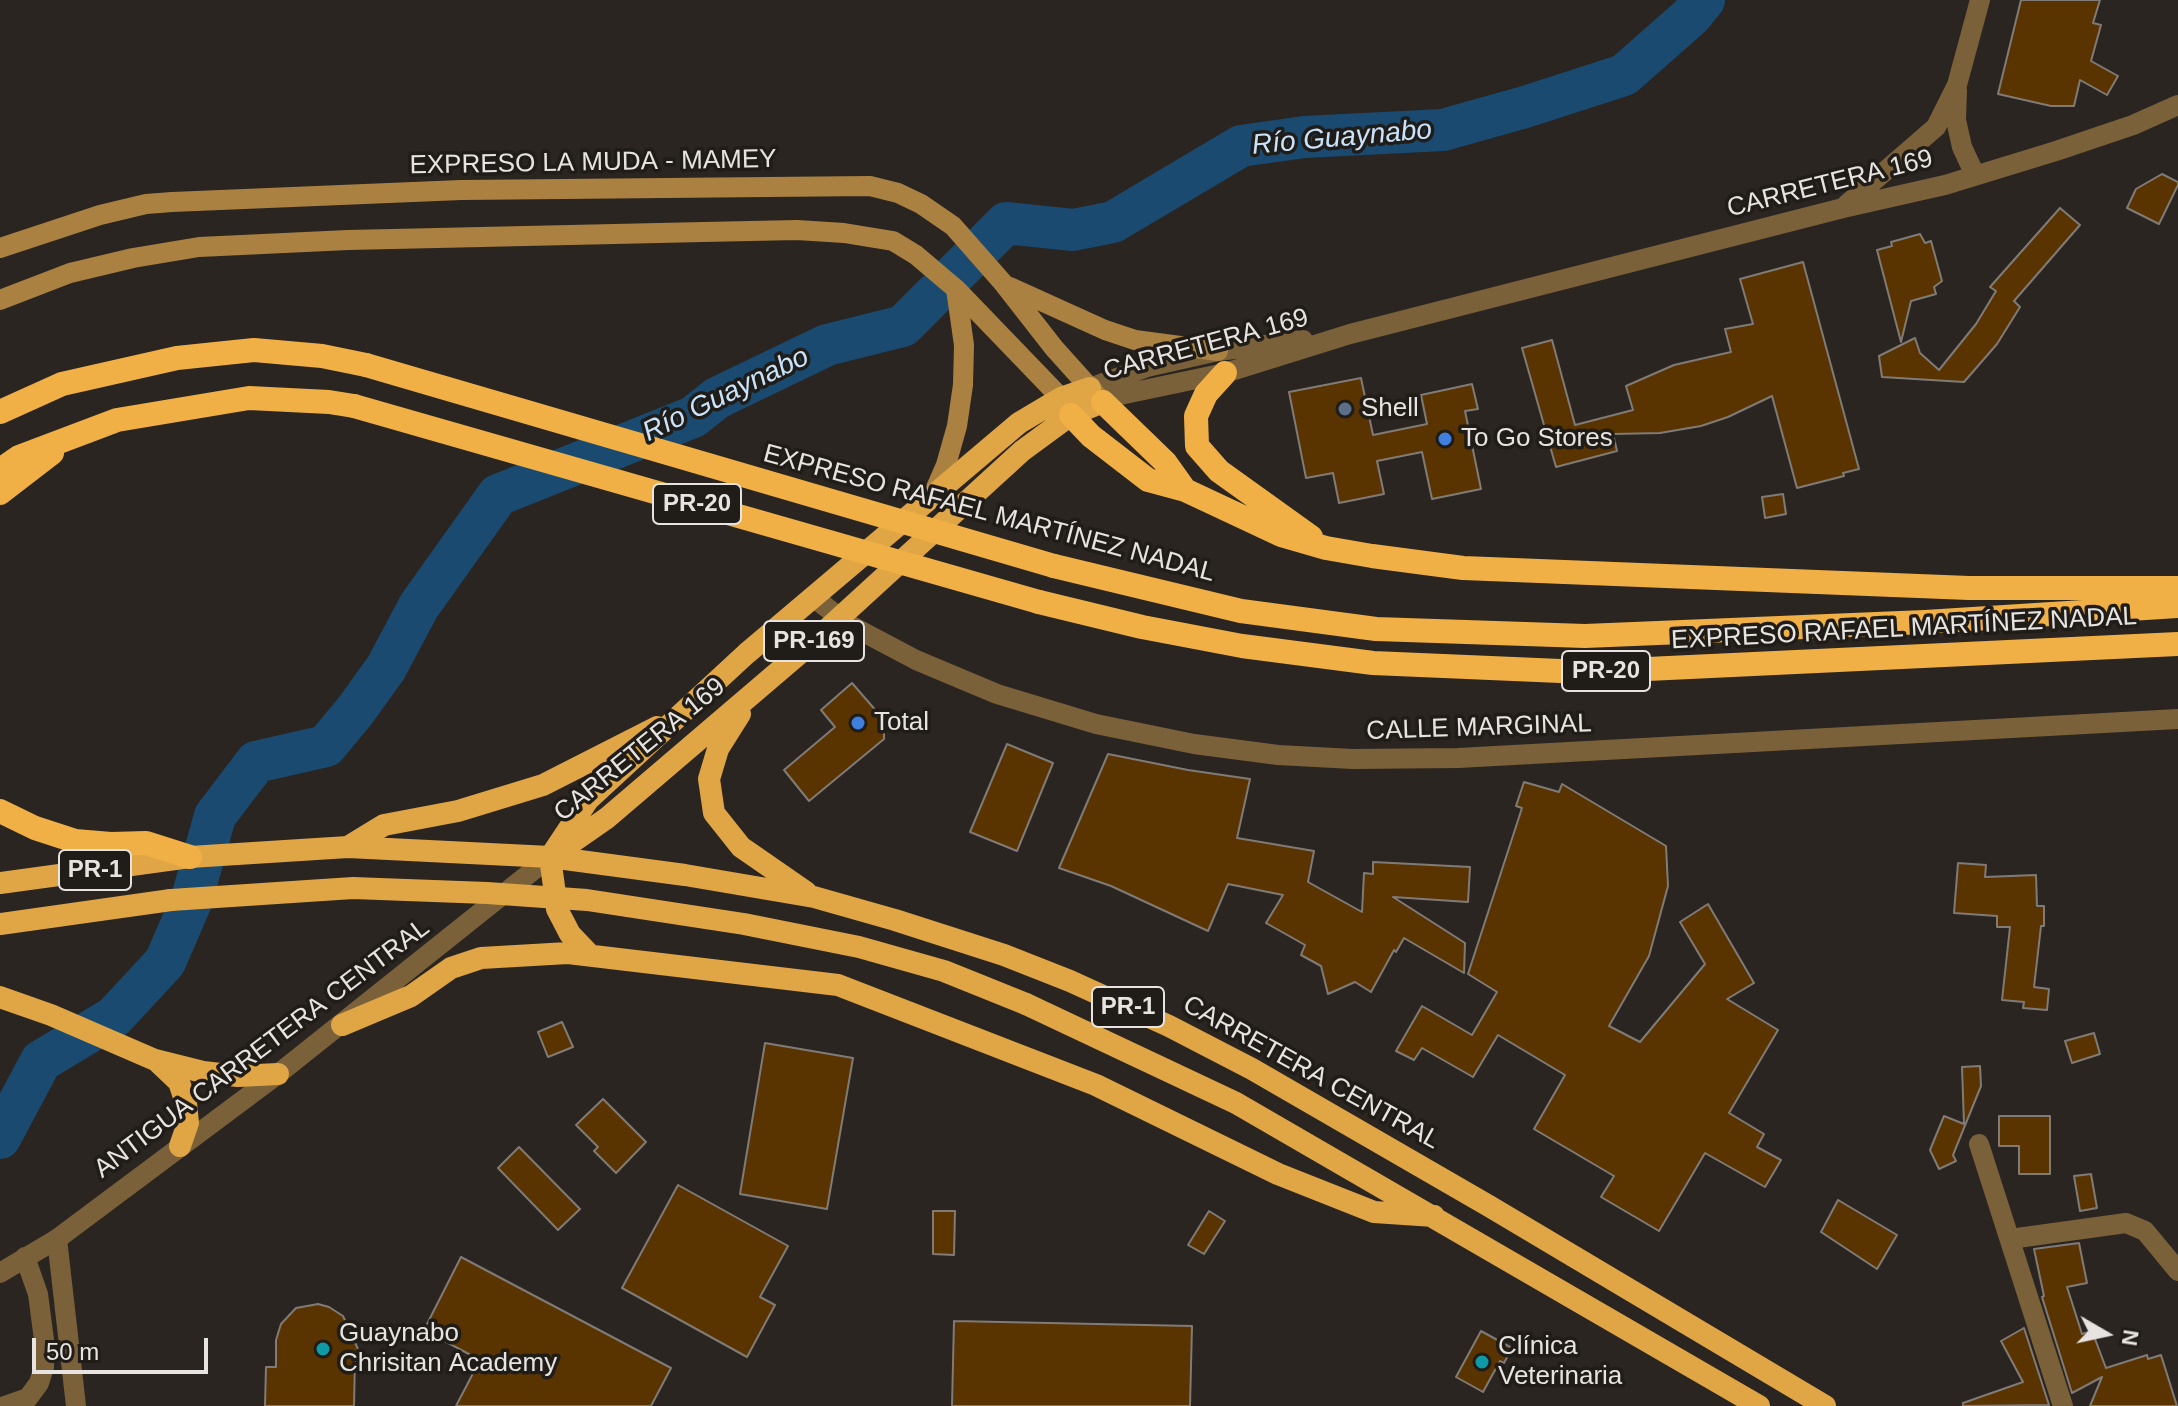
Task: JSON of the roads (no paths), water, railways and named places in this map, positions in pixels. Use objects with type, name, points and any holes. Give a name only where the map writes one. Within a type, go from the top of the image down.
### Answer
[{"type":"highway","name":"EXPRESO RAFAEL MARTÍNEZ NADAL","points":[[0,412],[62,384],[177,358],[254,350],[322,356],[366,365],[1054,566],[1241,611],[1376,629],[1585,636],[1925,622],[2178,606]]},
{"type":"highway","points":[[1222,362],[1196,416],[1197,446],[1219,471],[1326,548]]},
{"type":"highway","points":[[1096,395],[1165,462],[1185,490]]},
{"type":"highway","name":"CARRETERA 169","points":[[550,857],[588,800],[813,597],[1019,423],[1096,395]]},
{"type":"highway","name":"EXPRESO RAFAEL MARTÍNEZ NADAL","points":[[0,470],[19,457],[117,420],[249,398],[329,402],[354,406],[1039,602],[1142,627],[1242,646],[1373,663],[1584,672],[2178,644]]},
{"type":"highway","points":[[1066,407],[1091,436],[1148,480],[1185,490],[1281,535],[1326,548],[1463,568],[1969,588],[2178,588]]},
{"type":"highway","name":"CARRETERA 169","points":[[550,857],[607,818],[839,619],[1066,407]]},
{"type":"highway","points":[[0,493],[73,436]]},
{"type":"highway","points":[[751,695],[718,749],[709,779],[714,813],[741,847],[814,897]]},
{"type":"highway","points":[[348,847],[384,825],[458,811],[543,785],[673,721]]},
{"type":"highway","points":[[0,811],[35,828],[75,841],[146,843],[190,857]]},
{"type":"highway","name":"CARRETERA CENTRAL","points":[[348,847],[550,857],[685,875],[814,897],[1004,955],[1169,1026],[1252,1069],[1825,1406]]},
{"type":"highway","name":"PR-1","points":[[0,883],[190,857],[348,847]]},
{"type":"highway","points":[[550,857],[557,909],[570,934],[590,955]]},
{"type":"highway","name":"PR-1","points":[[0,924],[171,900],[353,888],[587,900],[744,924],[859,947],[944,971],[1026,1004],[1236,1103],[1759,1406]]},
{"type":"highway","points":[[342,1025],[411,996],[451,968],[481,958],[568,953],[838,985],[1096,1085],[1278,1174],[1374,1212],[1434,1216]]},
{"type":"highway","points":[[0,997],[51,1015],[155,1060],[203,1072],[238,1076],[278,1074]]},
{"type":"highway","points":[[155,1060],[179,1082],[186,1103],[188,1123],[180,1146]]},
{"type":"main road","name":"EXPRESO LA MUDA - MAMEY","points":[[0,248],[100,215],[146,204],[172,202],[461,190],[870,186],[898,193],[921,204],[953,226],[1096,395]]},
{"type":"main road","points":[[0,300],[70,273],[199,247],[348,240],[797,230],[873,236],[893,241],[916,255],[956,289],[1066,407]]},
{"type":"main road","points":[[1004,284],[1105,330],[1222,362]]},
{"type":"main road","points":[[932,497],[946,465],[957,426],[963,385],[964,345],[956,289]]},
{"type":"street","points":[[1843,208],[1936,127],[1957,85],[1980,0]]},
{"type":"street","points":[[1957,85],[1956,120],[1962,147],[1975,175]]},
{"type":"street","name":"CARRETERA 169","points":[[1096,395],[1120,395],[1222,362],[1350,334],[1843,208],[1945,185],[2133,125],[2178,105]]},
{"type":"street","name":"CALLE MARGINAL","points":[[813,597],[839,619],[916,660],[1011,698],[1096,724],[1194,744],[1278,755],[1353,759],[1458,758],[2178,719]]},
{"type":"street","name":"ANTIGUA CARRETERA CENTRAL","points":[[0,1273],[57,1239],[278,1074],[550,857]]},
{"type":"street","points":[[1979,1144],[2063,1406]]},
{"type":"street","points":[[2010,1239],[2126,1223],[2145,1231],[2178,1271]]},
{"type":"street","points":[[57,1239],[76,1406]]},
{"type":"street","points":[[5,1406],[28,1398],[39,1383],[44,1367],[38,1294],[25,1257]]},
{"type":"waterway","name":"Río Guaynabo","points":[[0,1138],[41,1061],[114,1017],[165,962],[191,902],[215,816],[256,762],[326,746],[386,668],[419,606],[498,495],[693,417],[717,398],[827,345],[903,326],[1006,223],[1073,230],[1113,222],[1241,146],[1304,137],[1443,130],[1525,107],[1624,75],[1691,16],[1704,0]]},
{"type":"place","name":"Shell","points":[[1345,409]]},
{"type":"place","name":"To Go Stores","points":[[1445,439]]},
{"type":"place","name":"Total","points":[[858,723]]},
{"type":"place","name":"Guaynabo Chrisitan Academy","points":[[323,1349]]},
{"type":"place","name":"Clínica Veterinaria","points":[[1482,1362]]}]
